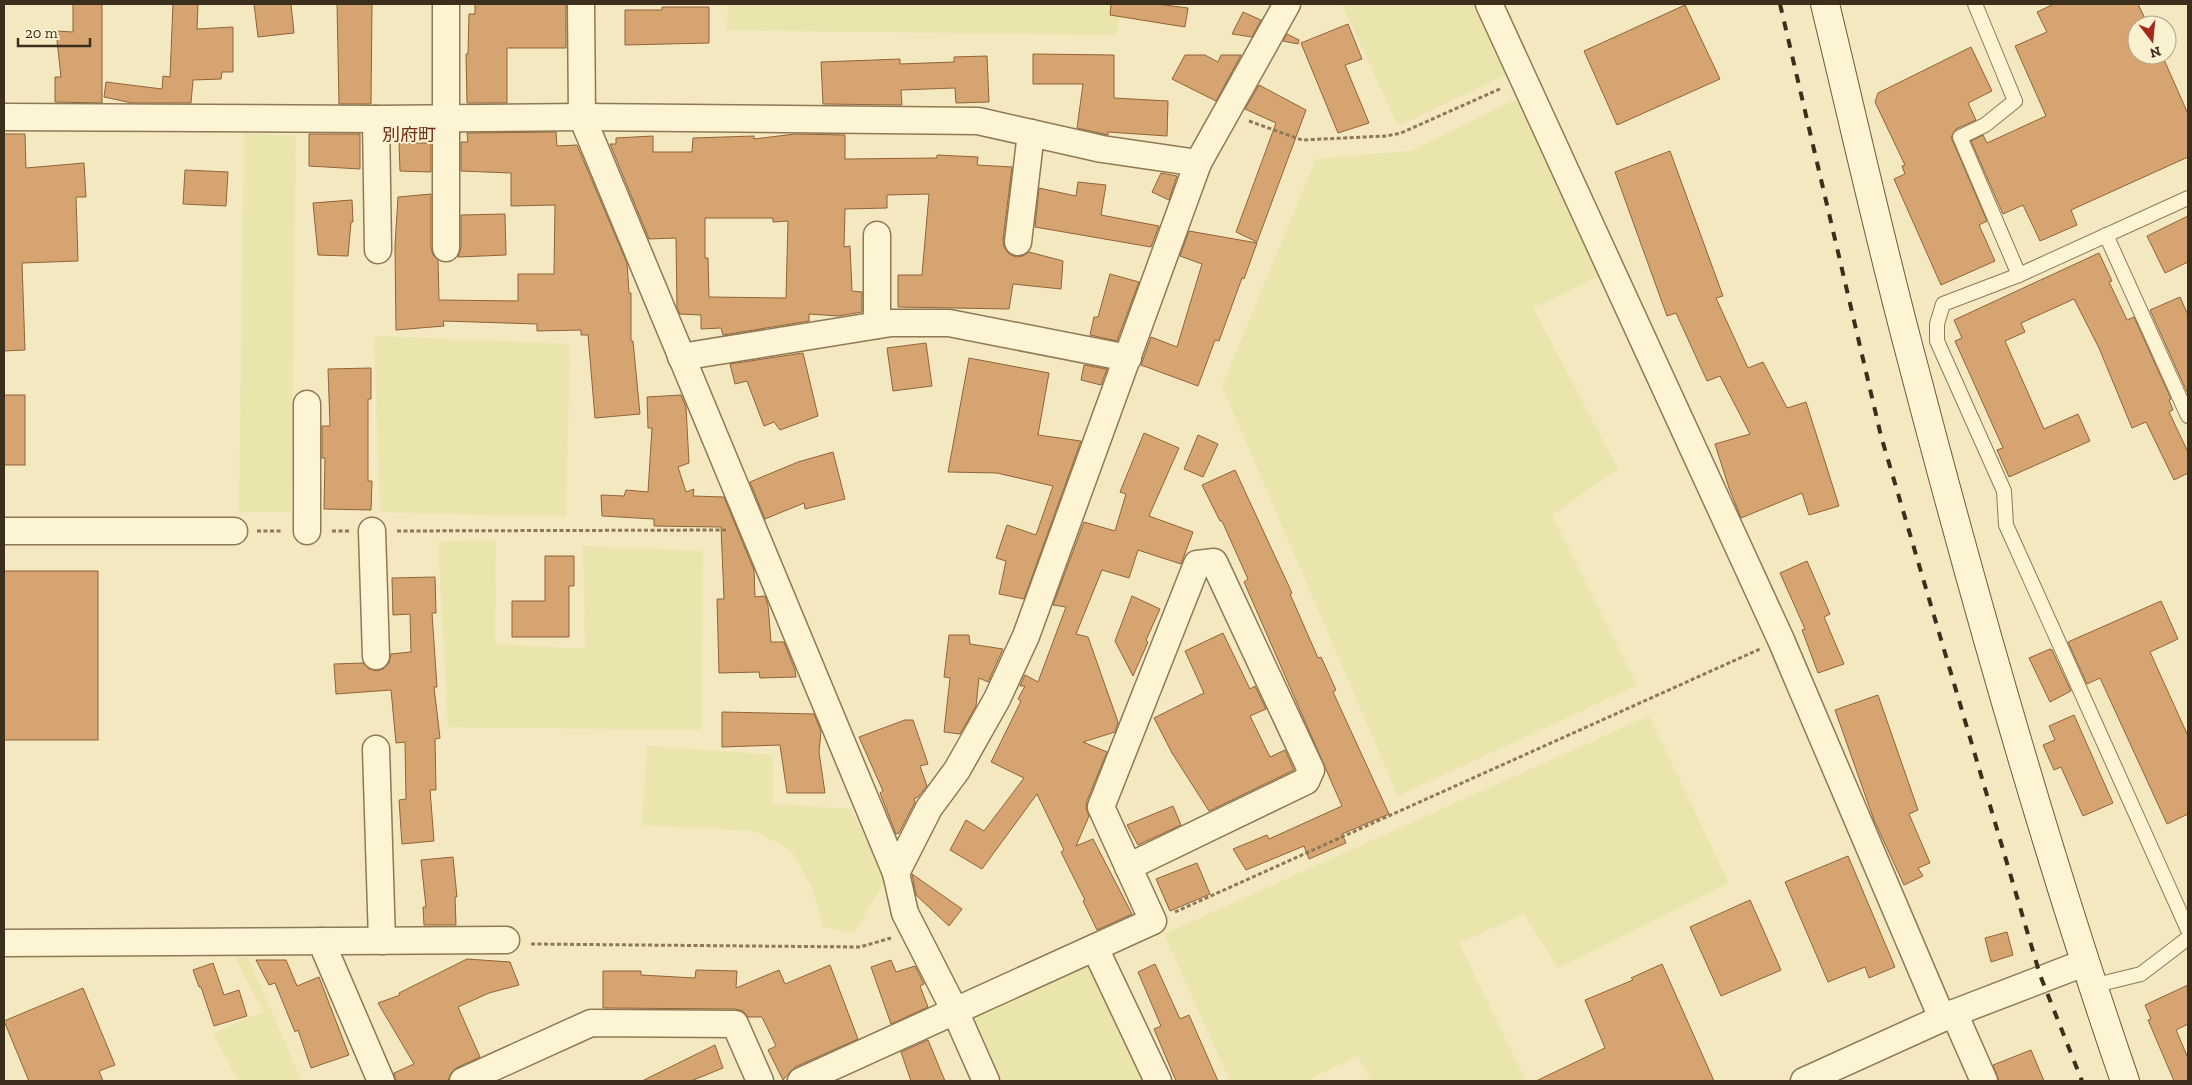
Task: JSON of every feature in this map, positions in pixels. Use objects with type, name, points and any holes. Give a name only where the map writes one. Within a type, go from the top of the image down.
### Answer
[{"type":"street","points":[[446,4],[446,248]]},
{"type":"street","points":[[581,4],[582,117],[896,873],[905,912],[955,1011],[986,1081]]},
{"type":"street","points":[[896,873],[929,808],[957,770],[997,699],[1026,636],[1198,162],[1287,4]]},
{"type":"street","points":[[1488,4],[1781,640],[1948,1016],[1984,1081]]},
{"type":"street","points":[[1825,4],[1912,363],[2007,704],[2088,974],[2125,1081]]},
{"type":"street","points":[[4,117],[376,119],[582,117],[978,121],[1102,149],[1198,162]]},
{"type":"street","points":[[376,119],[378,250]]},
{"type":"street","points":[[1018,242],[1031,133]]},
{"type":"street","points":[[876,235],[877,325]]},
{"type":"street","points":[[681,357],[891,322],[949,323],[1128,358]]},
{"type":"street","points":[[307,404],[307,531]]},
{"type":"street","points":[[4,531],[234,531]]},
{"type":"street","points":[[372,531],[376,656]]},
{"type":"street","points":[[801,1081],[1153,922],[1128,867],[1101,807],[1197,564],[1214,562],[1311,770],[1306,782],[1128,867]]},
{"type":"street","points":[[376,749],[382,941]]},
{"type":"street","points":[[4,942],[506,940]]},
{"type":"street","points":[[321,941],[381,1081]]},
{"type":"street","points":[[1095,948],[1158,1081]]},
{"type":"street","points":[[1804,1081],[1948,1016],[2088,974]]},
{"type":"street","points":[[463,1081],[591,1023],[735,1024],[760,1081]]},
{"type":"lane","points":[[1974,4],[2015,101],[1985,125],[1960,137],[2019,274]]},
{"type":"lane","points":[[2188,198],[2019,274],[1944,304],[1937,324],[1937,340],[2004,491],[2006,524],[2188,930]]},
{"type":"lane","points":[[2106,235],[2188,416]]},
{"type":"lane","points":[[2088,974],[2141,974],[2188,938]]},
{"type":"path","points":[[1226,113],[1302,140],[1386,136],[1401,133],[1523,78]]},
{"type":"path","points":[[234,531],[752,530]]},
{"type":"path","points":[[1153,922],[1781,640]]},
{"type":"path","points":[[506,940],[523,944],[860,947],[914,931]]},
{"type":"shaded area","points":[[728,4],[1122,4],[1116,35],[727,30]]},
{"type":"shaded area","points":[[1342,4],[1476,4],[1510,73],[1398,126]]},
{"type":"shaded area","points":[[1517,99],[1600,276],[1533,308],[1618,469],[1552,515],[1637,685],[1398,796],[1222,386],[1316,159],[1410,151]]},
{"type":"shaded area","points":[[244,133],[296,136],[291,512],[239,512]]},
{"type":"shaded area","points":[[374,336],[570,344],[566,517],[380,512]]},
{"type":"shaded area","points":[[496,540],[495,644],[585,649],[583,546],[703,551],[701,730],[448,727],[438,542]]},
{"type":"shaded area","points":[[1649,716],[1729,883],[1558,968],[1524,914],[1459,943],[1526,1081],[1371,1081],[1358,1056],[1306,1081],[1230,1081],[1164,934]]},
{"type":"shaded area","points":[[647,746],[773,755],[773,804],[850,809],[887,878],[854,933],[821,926],[821,918],[813,890],[792,851],[755,831],[642,825]]},
{"type":"shaded area","points":[[235,957],[248,958],[302,1081],[238,1081],[213,1033],[263,1012]]},
{"type":"shaded area","points":[[1087,963],[1142,1081],[1001,1081],[969,1016]]},
{"type":"building","points":[[73,4],[102,4],[102,103],[55,102],[55,77],[61,77],[56,31],[73,32]]},
{"type":"building","points":[[173,4],[198,4],[197,29],[233,27],[233,72],[222,72],[221,79],[193,80],[191,103],[132,103],[104,97],[106,82],[162,89],[163,76],[170,77]]},
{"type":"building","points":[[254,4],[291,4],[294,33],[258,37]]},
{"type":"building","points":[[337,4],[372,4],[371,104],[339,104]]},
{"type":"building","points":[[475,4],[566,4],[566,48],[507,48],[507,103],[467,103],[466,54],[468,54],[469,14],[475,14]]},
{"type":"building","points":[[1111,4],[1157,4],[1188,8],[1185,27],[1110,15]]},
{"type":"building","points":[[2054,4],[2138,4],[2143,15],[2127,15],[2127,65],[2166,65],[2188,114],[2188,157],[2071,210],[2077,225],[2040,241],[2023,205],[2003,214],[1971,141],[1983,135],[1987,143],[2046,116],[2015,46],[2047,32],[2037,12]]},
{"type":"building","points":[[1685,5],[1720,79],[1617,125],[1584,51]]},
{"type":"building","points":[[662,7],[709,7],[709,43],[625,45],[625,10],[662,10]]},
{"type":"building","points":[[1243,12],[1261,20],[1252,37],[1232,34]]},
{"type":"building","points":[[1348,24],[1362,59],[1345,65],[1369,123],[1338,133],[1301,43]]},
{"type":"building","points":[[1287,34],[1299,40],[1298,44],[1283,41]]},
{"type":"building","points":[[1971,47],[1992,91],[1968,103],[1976,120],[1956,129],[1951,137],[1987,221],[1979,225],[1995,261],[1941,285],[1894,179],[1905,174],[1902,166],[1905,165],[1875,102],[1878,93]]},
{"type":"building","points":[[1033,54],[1114,55],[1114,98],[1168,101],[1167,136],[1108,132],[1108,135],[1077,128],[1083,84],[1033,84]]},
{"type":"building","points":[[1185,55],[1205,55],[1218,62],[1221,55],[1241,55],[1216,101],[1172,79]]},
{"type":"building","points":[[987,56],[989,102],[956,103],[955,88],[901,90],[902,105],[823,104],[821,62],[900,59],[900,64],[954,62],[954,57]]},
{"type":"building","points":[[1259,85],[1306,110],[1257,242],[1236,232],[1276,123],[1245,109]]},
{"type":"building","points":[[556,132],[557,146],[577,145],[627,263],[629,293],[631,293],[631,341],[633,341],[640,414],[595,418],[588,335],[581,335],[581,330],[537,331],[537,324],[443,321],[444,326],[396,330],[395,246],[398,197],[431,194],[431,248],[433,255],[438,260],[439,300],[518,301],[518,274],[554,274],[555,205],[511,206],[511,173],[461,171],[461,142],[468,142],[467,133]]},
{"type":"building","points":[[4,134],[25,134],[26,168],[84,163],[86,197],[76,197],[78,261],[22,263],[25,350],[4,351]]},
{"type":"building","points":[[309,134],[360,134],[360,169],[309,166]]},
{"type":"building","points":[[795,134],[845,135],[845,159],[937,158],[937,155],[978,157],[977,165],[1012,167],[1003,240],[1004,247],[1009,254],[1016,257],[1023,256],[1029,252],[1063,261],[1061,289],[1013,284],[1009,309],[898,307],[898,275],[922,275],[929,194],[887,195],[887,208],[845,209],[844,247],[850,246],[852,291],[862,292],[862,312],[838,316],[809,314],[809,321],[723,335],[721,328],[701,329],[701,315],[680,314],[677,308],[676,238],[649,239],[610,144],[616,144],[616,138],[653,136],[653,152],[692,152],[693,138],[754,136],[754,139]],"holes":[[[705,218],[773,218],[773,222],[788,221],[786,298],[709,297],[708,258],[705,258]]]},
{"type":"building","points":[[399,143],[431,143],[431,172],[400,171]]},
{"type":"building","points":[[1670,151],[1723,296],[1716,298],[1748,368],[1763,362],[1787,408],[1806,402],[1839,506],[1809,515],[1802,493],[1741,518],[1715,444],[1750,434],[1720,376],[1707,381],[1676,313],[1667,316],[1615,172]]},
{"type":"building","points":[[185,170],[228,172],[226,206],[183,204]]},
{"type":"building","points":[[1161,173],[1177,176],[1169,200],[1152,192]]},
{"type":"building","points":[[1078,182],[1106,185],[1101,215],[1159,226],[1151,247],[1035,227],[1039,188],[1076,196]]},
{"type":"building","points":[[352,200],[353,222],[351,222],[348,256],[318,255],[313,203]]},
{"type":"building","points":[[505,214],[506,255],[458,257],[461,248],[461,215]]},
{"type":"building","points":[[2188,216],[2188,262],[2165,273],[2147,236]]},
{"type":"building","points":[[1189,231],[1257,243],[1219,341],[1215,340],[1198,386],[1141,365],[1151,337],[1177,347],[1202,264],[1180,256]]},
{"type":"building","points":[[2099,253],[2112,281],[2109,282],[2127,320],[2134,317],[2171,399],[2169,400],[2173,410],[2169,412],[2188,452],[2188,473],[2174,480],[2146,422],[2132,428],[2099,348],[2074,299],[2021,323],[2025,332],[2005,341],[2044,429],[2078,414],[2090,441],[2009,477],[1997,450],[2003,448],[1955,341],[1962,338],[1954,320]]},
{"type":"building","points":[[1110,274],[1139,282],[1117,341],[1090,335],[1094,317],[1098,317]]},
{"type":"building","points":[[2180,297],[2188,315],[2187,392],[2150,310]]},
{"type":"building","points":[[926,343],[932,386],[893,391],[887,348]]},
{"type":"building","points":[[803,353],[818,416],[780,430],[774,422],[764,426],[747,381],[735,384],[730,364]]},
{"type":"building","points":[[969,358],[1049,373],[1038,435],[1081,441],[1024,599],[999,594],[1006,561],[996,558],[1007,525],[1036,535],[1053,486],[997,473],[948,472]]},
{"type":"building","points":[[1084,365],[1107,369],[1101,385],[1081,380]]},
{"type":"building","points":[[371,368],[371,399],[368,399],[368,481],[372,481],[371,510],[324,509],[325,458],[322,458],[322,426],[330,426],[328,369]]},
{"type":"building","points":[[4,395],[25,395],[25,465],[4,465]]},
{"type":"building","points":[[681,395],[686,407],[689,463],[678,467],[686,492],[694,489],[693,496],[724,497],[754,570],[755,597],[765,596],[768,605],[771,642],[784,642],[796,677],[760,678],[759,672],[719,673],[717,599],[724,599],[721,527],[654,526],[654,519],[602,516],[601,495],[624,496],[626,490],[648,492],[652,428],[648,428],[647,397]]},
{"type":"building","points":[[1144,433],[1179,448],[1149,516],[1193,532],[1181,564],[1138,550],[1129,578],[1102,570],[1076,634],[1088,637],[1118,722],[1115,732],[1083,742],[1107,752],[1087,801],[1086,808],[1089,816],[1076,846],[1093,839],[1132,914],[1097,930],[1083,901],[1085,900],[1061,852],[1064,850],[1037,794],[982,869],[950,850],[966,820],[984,831],[1024,778],[991,762],[1021,701],[1018,699],[1025,686],[1020,686],[1025,675],[1038,682],[1066,607],[1053,605],[1084,522],[1115,531],[1126,494],[1120,492]]},
{"type":"building","points":[[1198,435],[1218,444],[1203,477],[1184,469]]},
{"type":"building","points":[[833,452],[845,499],[805,509],[804,503],[765,519],[750,482],[798,462]]},
{"type":"building","points":[[1235,470],[1292,593],[1290,594],[1318,658],[1321,657],[1336,690],[1333,692],[1389,814],[1342,834],[1346,843],[1309,859],[1304,846],[1246,870],[1233,849],[1267,835],[1269,839],[1342,806],[1244,582],[1248,579],[1222,521],[1220,521],[1202,485]]},
{"type":"building","points":[[545,556],[574,556],[574,586],[569,586],[569,637],[512,637],[512,601],[545,601]]},
{"type":"building","points":[[1807,561],[1830,614],[1824,617],[1844,664],[1818,673],[1802,630],[1805,629],[1780,573]]},
{"type":"building","points":[[4,571],[98,571],[98,740],[4,740]]},
{"type":"building","points":[[435,577],[436,613],[432,613],[437,687],[434,687],[440,738],[435,739],[436,790],[430,790],[434,841],[402,844],[399,800],[406,799],[405,742],[396,743],[391,690],[336,694],[334,664],[363,663],[369,669],[377,671],[383,669],[389,663],[391,654],[411,652],[410,614],[393,615],[392,578]]},
{"type":"building","points":[[1132,596],[1160,609],[1133,676],[1115,641]]},
{"type":"building","points":[[2161,601],[2178,639],[2150,652],[2188,736],[2188,814],[2167,824],[2100,678],[2087,684],[2068,642]]},
{"type":"building","points":[[1223,633],[1250,689],[1255,686],[1266,709],[1250,716],[1270,757],[1285,750],[1294,770],[1209,811],[1172,753],[1154,718],[1204,693],[1185,651]]},
{"type":"building","points":[[949,635],[969,635],[970,644],[1003,649],[988,682],[979,678],[976,706],[960,734],[944,732],[950,678],[944,677]]},
{"type":"building","points":[[2050,649],[2071,691],[2050,702],[2029,658]]},
{"type":"building","points":[[1878,695],[1918,810],[1909,814],[1930,863],[1918,868],[1923,876],[1904,885],[1874,820],[1835,710]]},
{"type":"building","points":[[722,712],[814,714],[821,731],[819,752],[825,793],[787,793],[780,745],[722,747]]},
{"type":"building","points":[[2074,715],[2113,803],[2083,816],[2061,767],[2054,770],[2043,745],[2055,740],[2049,726]]},
{"type":"building","points":[[905,720],[913,720],[928,764],[920,766],[927,786],[914,799],[915,802],[899,833],[896,834],[880,793],[883,791],[859,737]]},
{"type":"building","points":[[1173,806],[1181,825],[1138,845],[1127,825]]},
{"type":"building","points":[[1848,856],[1895,967],[1869,978],[1865,967],[1828,982],[1785,882]]},
{"type":"building","points":[[453,857],[457,897],[455,897],[456,925],[424,925],[423,907],[426,907],[421,860]]},
{"type":"building","points":[[1197,863],[1210,894],[1170,911],[1156,879]]},
{"type":"building","points":[[912,874],[962,909],[949,926],[916,895]]},
{"type":"building","points":[[1750,900],[1781,970],[1721,996],[1690,927]]},
{"type":"building","points":[[2007,932],[2013,955],[1991,962],[1985,938]]},
{"type":"building","points":[[467,959],[510,962],[519,985],[489,993],[458,1007],[480,1057],[456,1068],[451,1073],[448,1081],[396,1081],[394,1073],[414,1064],[378,1003],[400,995],[399,993]]},
{"type":"building","points":[[256,960],[286,960],[297,986],[319,977],[349,1055],[311,1068],[298,1030],[295,1032],[275,983],[269,985]]},
{"type":"building","points":[[891,960],[896,972],[915,966],[924,984],[920,986],[928,1007],[891,1024],[871,967]]},
{"type":"building","points":[[213,963],[224,995],[239,990],[247,1016],[214,1026],[201,987],[199,987],[193,970]]},
{"type":"building","points":[[1155,964],[1180,1019],[1189,1015],[1218,1081],[1176,1081],[1154,1029],[1161,1026],[1138,972]]},
{"type":"building","points":[[1662,964],[1714,1081],[1536,1081],[1605,1048],[1585,1000],[1633,980],[1631,978]]},
{"type":"building","points":[[830,965],[858,1039],[795,1067],[783,1080],[768,1050],[776,1046],[762,1017],[748,1017],[743,1011],[735,1009],[603,1008],[603,971],[641,971],[641,975],[695,978],[696,970],[737,971],[736,988],[779,970],[785,984]]},
{"type":"building","points":[[2188,985],[2188,1024],[2176,1030],[2188,1058],[2188,1081],[2174,1081],[2148,1020],[2151,1019],[2145,1005]]},
{"type":"building","points":[[83,988],[115,1065],[99,1071],[103,1081],[29,1081],[4,1021]]},
{"type":"building","points":[[928,1040],[945,1081],[911,1081],[901,1052]]},
{"type":"building","points":[[715,1045],[723,1068],[691,1081],[642,1081]]},
{"type":"building","points":[[2031,1050],[2044,1081],[1999,1081],[1993,1065]]},
{"type":"railway","points":[[1780,4],[1881,436],[2040,975],[2082,1081]]},
{"type":"district","name":"別府町","points":[[409,135]]}]
